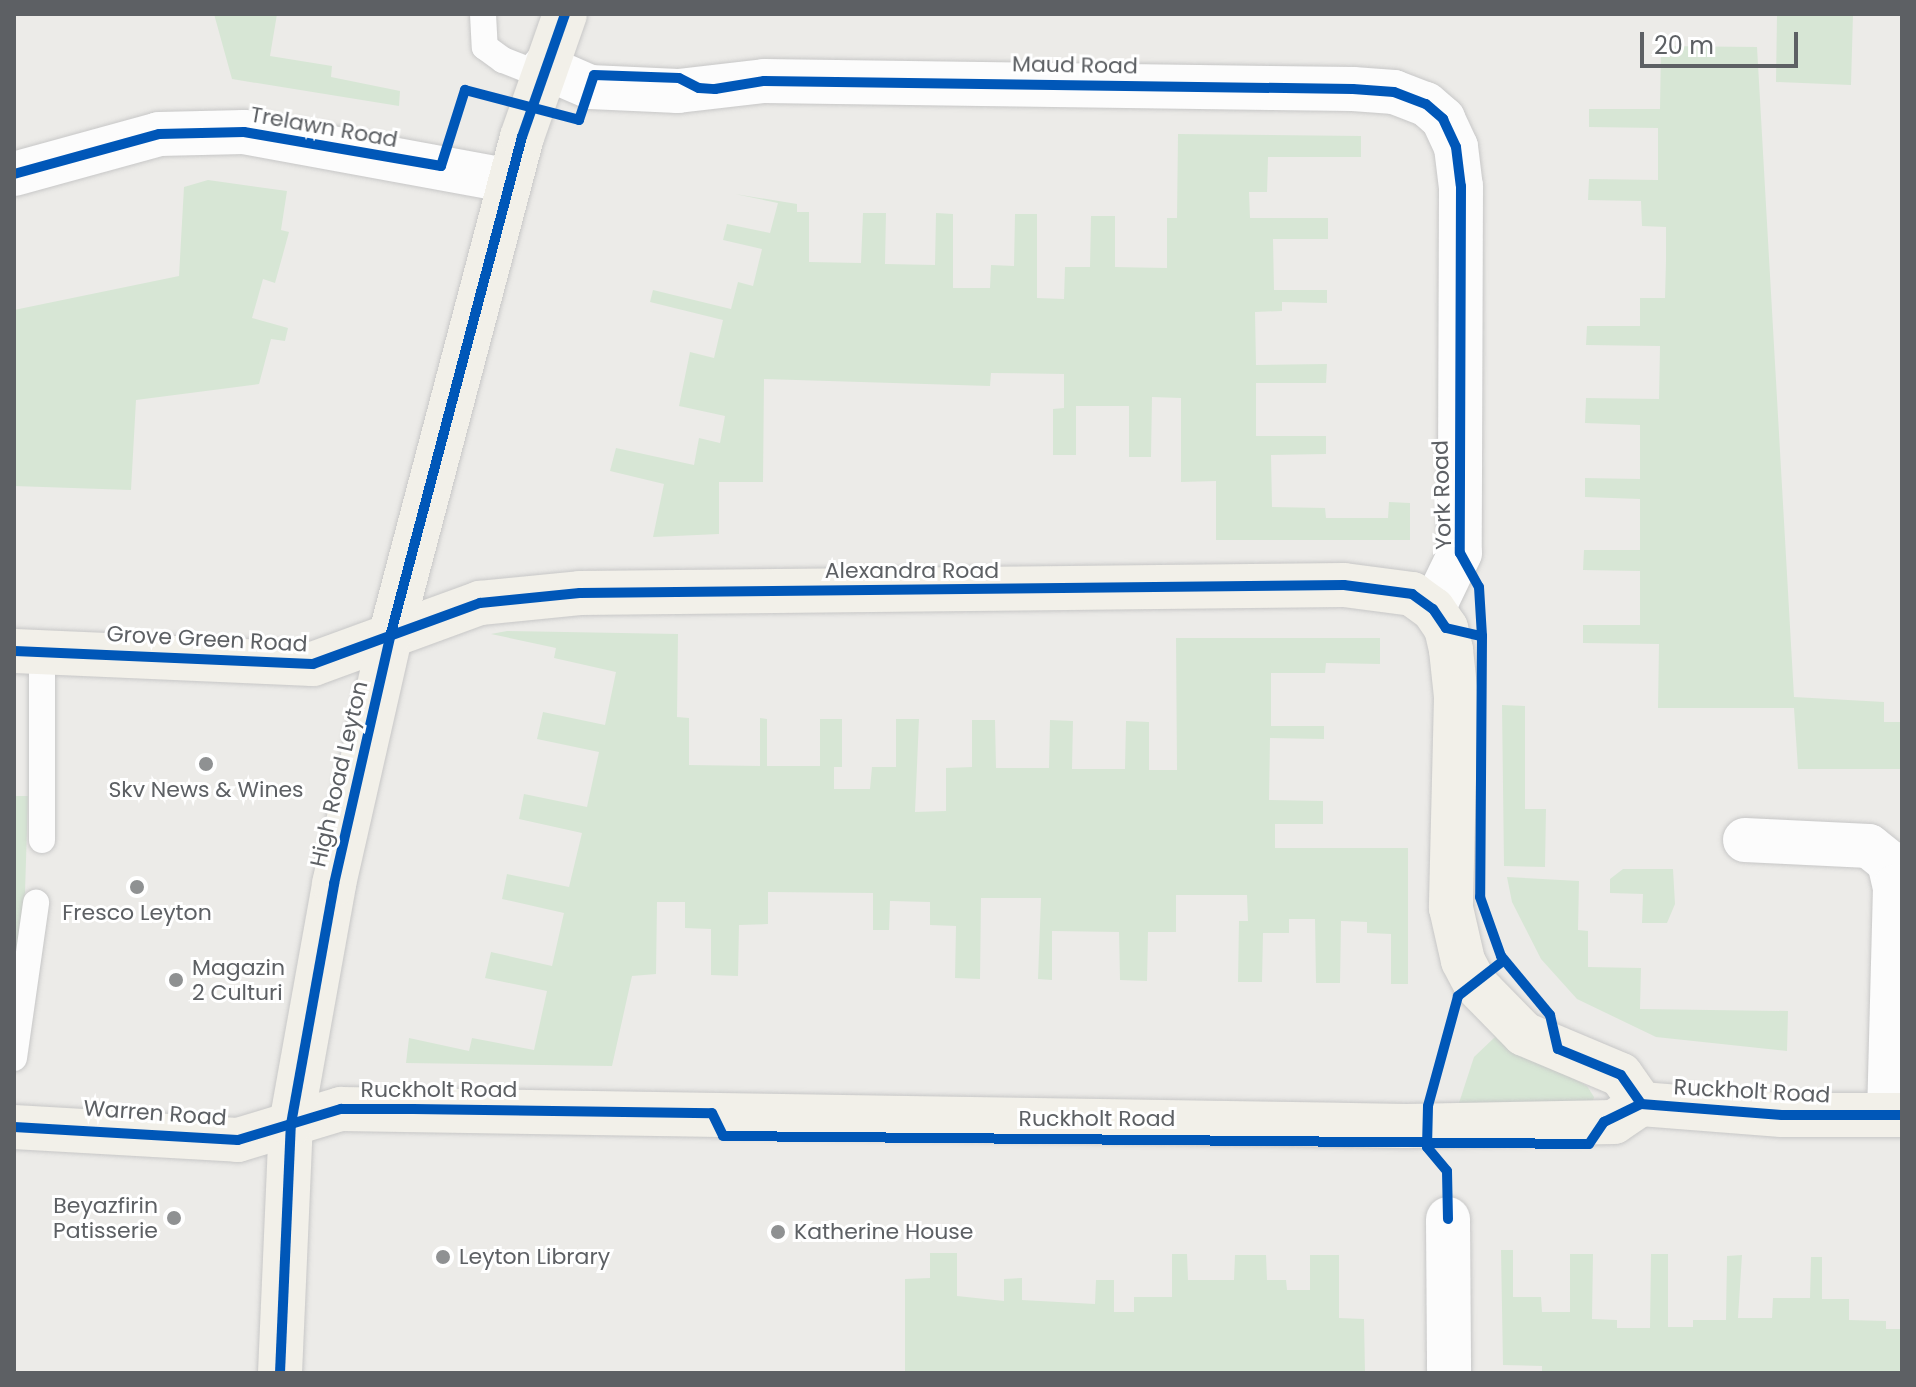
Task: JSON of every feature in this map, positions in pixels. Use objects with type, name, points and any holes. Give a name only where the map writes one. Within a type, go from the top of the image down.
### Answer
[{"type":"main road","name":"High Road Leyton","points":[[280,1373],[291,1124],[334,884],[391,633],[510,181],[543,71],[565,14]]},
{"type":"main road","name":"Alexandra Road","points":[[391,633],[480,603],[580,593],[1344,585],[1412,594],[1433,609]]},
{"type":"main road","points":[[1433,609],[1446,628],[1455,677],[1451,908],[1463,961],[1475,984],[1524,1034],[1621,1075],[1641,1104]]},
{"type":"main road","name":"Grove Green Road","points":[[28,651],[313,664],[338,659],[391,633]]},
{"type":"main road","name":"Ruckholt Road","points":[[291,1124],[341,1109],[1406,1126],[1614,1122],[1641,1104],[1782,1115],[1895,1115]]},
{"type":"main road","name":"Warren Road","points":[[14,1127],[238,1140],[291,1124]]},
{"type":"street","name":"Maud Road","points":[[543,71],[590,87],[678,91],[764,81],[1353,89],[1394,92],[1426,104],[1443,119]]},
{"type":"street","name":"York Road","points":[[1433,609],[1460,553],[1461,186],[1456,147],[1443,119]]},
{"type":"street","name":"Trelawn Road","points":[[14,174],[159,134],[244,132],[510,181]]},
{"type":"street","points":[[1745,840],[1869,846],[1889,862],[1895,887],[1895,1115]]},
{"type":"street","points":[[1448,1219],[1449,1373]]},
{"type":"lane","points":[[483,14],[485,47],[503,60],[543,71]]},
{"type":"lane","points":[[28,651],[42,840]]},
{"type":"lane","points":[[14,1058],[36,903]]},
{"type":"green space","points":[[214,14],[277,14],[270,56],[332,66],[331,77],[400,91],[399,106],[232,79]]},
{"type":"green space","points":[[1777,14],[1853,14],[1851,85],[1776,82]]},
{"type":"green space","points":[[1661,46],[1757,47],[1794,697],[1884,702],[1884,722],[1902,722],[1902,769],[1798,769],[1794,708],[1658,708],[1659,644],[1583,643],[1583,625],[1640,625],[1640,571],[1583,570],[1584,550],[1640,550],[1640,499],[1585,497],[1585,478],[1640,479],[1640,425],[1585,423],[1586,398],[1659,399],[1660,346],[1586,345],[1587,326],[1640,326],[1640,298],[1665,298],[1666,261],[1666,227],[1642,226],[1641,201],[1588,200],[1589,179],[1658,180],[1658,128],[1589,127],[1589,109],[1660,109]]},
{"type":"green space","points":[[1178,134],[1361,136],[1361,157],[1268,157],[1267,192],[1249,192],[1250,218],[1328,218],[1328,239],[1273,239],[1274,290],[1327,290],[1327,303],[1282,302],[1282,311],[1255,312],[1256,365],[1327,364],[1326,383],[1256,383],[1256,436],[1326,436],[1326,454],[1271,455],[1272,507],[1325,508],[1326,518],[1388,518],[1389,502],[1410,503],[1410,540],[1216,540],[1216,481],[1181,482],[1181,398],[1152,397],[1151,457],[1129,457],[1129,406],[1076,406],[1076,455],[1053,455],[1053,409],[1064,408],[1064,374],[991,373],[990,386],[764,379],[763,482],[719,482],[719,534],[653,537],[664,484],[610,471],[616,448],[694,465],[699,438],[720,443],[725,416],[679,406],[690,352],[714,358],[723,320],[650,302],[653,290],[731,309],[738,282],[753,286],[762,249],[723,240],[727,224],[770,233],[778,203],[735,194],[797,204],[797,212],[809,212],[809,262],[861,263],[863,213],[886,213],[885,264],[935,265],[936,213],[953,214],[953,288],[990,288],[991,265],[1014,266],[1015,214],[1037,214],[1037,298],[1064,299],[1065,267],[1090,267],[1091,216],[1115,216],[1115,267],[1167,268],[1167,218],[1177,218]]},
{"type":"green space","points":[[208,180],[287,191],[281,230],[289,232],[283,254],[275,283],[263,279],[252,318],[288,328],[285,341],[271,339],[259,384],[136,400],[131,490],[14,486],[14,310],[179,276],[184,187]]},
{"type":"green space","points":[[507,631],[678,634],[677,717],[689,718],[689,765],[760,766],[760,718],[767,719],[767,766],[820,766],[820,719],[842,719],[842,767],[834,767],[834,789],[870,789],[872,767],[896,767],[896,719],[919,719],[915,812],[946,811],[946,768],[972,767],[972,720],[995,720],[996,768],[1049,768],[1050,720],[1073,721],[1072,769],[1125,769],[1126,721],[1149,722],[1149,770],[1177,770],[1176,638],[1380,638],[1380,664],[1326,663],[1325,673],[1271,673],[1271,726],[1324,726],[1324,739],[1270,738],[1269,800],[1323,801],[1323,824],[1275,824],[1275,848],[1408,848],[1408,984],[1391,984],[1391,934],[1367,933],[1367,922],[1341,921],[1340,983],[1316,983],[1315,919],[1289,919],[1289,933],[1263,933],[1262,982],[1238,982],[1239,921],[1248,921],[1247,895],[1176,895],[1176,932],[1148,932],[1147,981],[1120,980],[1119,932],[1052,931],[1052,980],[1038,979],[1041,898],[981,898],[980,979],[955,978],[956,926],[930,925],[930,902],[890,901],[889,930],[873,930],[873,893],[768,892],[768,924],[739,925],[738,976],[711,975],[711,929],[685,928],[685,902],[657,902],[656,974],[632,976],[612,1066],[406,1063],[409,1038],[469,1051],[472,1038],[534,1050],[547,991],[485,978],[491,952],[552,966],[564,913],[502,899],[507,874],[569,887],[582,833],[519,819],[524,794],[587,807],[599,752],[537,739],[543,712],[605,725],[616,672],[554,658],[556,648],[491,634]]},
{"type":"green space","points":[[1502,705],[1525,706],[1525,809],[1546,809],[1545,867],[1504,866]]},
{"type":"green space","points":[[14,796],[28,796],[25,893],[14,971]]},
{"type":"green space","points":[[1623,869],[1673,869],[1675,904],[1667,923],[1642,923],[1643,894],[1610,893],[1610,879]]},
{"type":"green space","points":[[1507,877],[1579,881],[1578,930],[1588,931],[1588,967],[1641,968],[1640,1009],[1788,1011],[1787,1051],[1656,1037],[1577,999],[1541,959],[1512,902]]},
{"type":"green space","points":[[1495,1037],[1587,1086],[1594,1097],[1592,1104],[1459,1103],[1474,1057]]},
{"type":"green space","points":[[1501,1250],[1513,1250],[1513,1297],[1541,1297],[1542,1312],[1570,1312],[1570,1254],[1593,1254],[1592,1319],[1617,1320],[1617,1328],[1650,1328],[1651,1254],[1668,1254],[1668,1327],[1693,1327],[1693,1320],[1726,1320],[1727,1256],[1742,1255],[1738,1318],[1772,1318],[1773,1298],[1810,1298],[1811,1257],[1822,1257],[1822,1299],[1849,1299],[1849,1320],[1886,1321],[1886,1329],[1902,1329],[1902,1373],[1542,1373],[1542,1366],[1503,1365]]},
{"type":"green space","points":[[930,1253],[957,1253],[957,1296],[1004,1301],[1004,1279],[1022,1278],[1022,1300],[1095,1304],[1096,1280],[1114,1280],[1114,1312],[1134,1312],[1134,1297],[1172,1297],[1172,1254],[1187,1254],[1188,1280],[1234,1280],[1235,1255],[1266,1255],[1267,1280],[1286,1280],[1287,1290],[1310,1290],[1310,1255],[1339,1255],[1339,1318],[1364,1319],[1365,1373],[905,1373],[905,1279],[930,1278]]},
{"type":"cycle path","points":[[280,1373],[291,1124],[334,884],[391,633],[522,137],[565,14]]},
{"type":"cycle path","points":[[14,174],[159,134],[244,132],[441,166],[465,90],[579,120],[594,75],[679,78],[699,88],[715,89],[764,81],[1353,89],[1394,92],[1426,104],[1443,119],[1456,147],[1461,186],[1460,553],[1479,587],[1482,636],[1480,897],[1501,956],[1550,1015],[1558,1049],[1621,1075],[1641,1104]]},
{"type":"cycle path","points":[[14,651],[313,664],[480,603],[580,593],[1344,585],[1412,594],[1433,609],[1446,628],[1482,636]]},
{"type":"cycle path","points":[[1448,1219],[1447,1171],[1427,1147],[1428,1106],[1458,996],[1503,961]]},
{"type":"cycle path","points":[[14,1127],[238,1140],[341,1109],[413,1109],[712,1113],[723,1136],[1589,1144],[1604,1122],[1641,1104],[1782,1115],[1902,1115]]},
{"type":"place","name":"Skv News & Wines","points":[[206,764]]},
{"type":"place","name":"Fresco Leyton","points":[[137,887]]},
{"type":"place","name":"Magazin 2 Culturi","points":[[176,980]]},
{"type":"place","name":"Beyazfirin Patisserie","points":[[174,1218]]},
{"type":"place","name":"Katherine House","points":[[778,1232]]},
{"type":"place","name":"Leyton Library","points":[[443,1257]]}]
